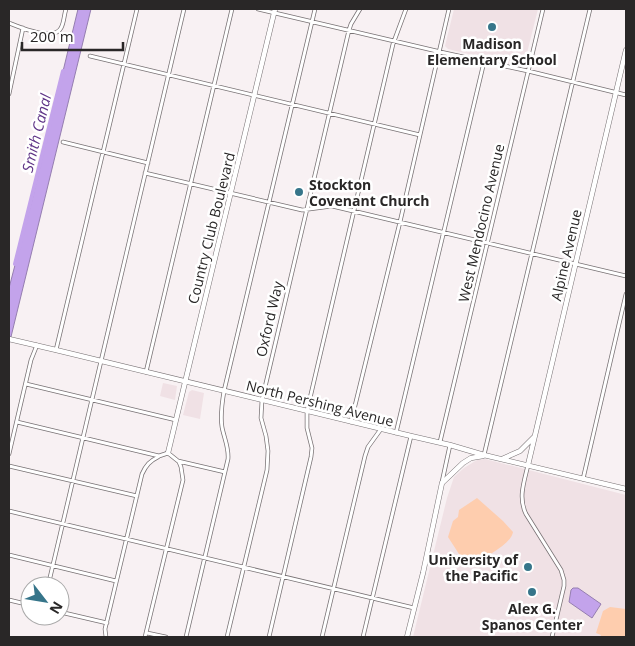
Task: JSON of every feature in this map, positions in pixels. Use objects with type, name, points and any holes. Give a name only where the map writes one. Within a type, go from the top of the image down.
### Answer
[{"type":"street","points":[[9,23],[38,33],[59,31],[66,9]]},
{"type":"street","points":[[56,350],[137,9]]},
{"type":"street","points":[[50,576],[184,9]]},
{"type":"street","points":[[146,372],[232,9]]},
{"type":"street","points":[[258,9],[275,10],[312,21],[626,96]]},
{"type":"street","points":[[186,637],[228,455],[221,420],[224,391],[315,9]]},
{"type":"street","name":"Oxford Way","points":[[227,637],[268,460],[267,442],[262,418],[262,400],[349,30],[360,9]]},
{"type":"street","points":[[269,637],[312,454],[307,428],[307,411],[394,40],[406,9]]},
{"type":"street","points":[[352,422],[449,9]]},
{"type":"street","name":"West Mendocino Avenue","points":[[440,442],[543,9]]},
{"type":"street","points":[[442,483],[463,463],[471,458],[484,456],[590,9]]},
{"type":"street","name":"Country Club Boulevard","points":[[168,453],[275,10]]},
{"type":"street","points":[[9,94],[24,28]]},
{"type":"street","name":"Alpine Avenue","points":[[528,465],[626,50]]},
{"type":"street","points":[[90,56],[420,135]]},
{"type":"street","points":[[396,432],[484,62]]},
{"type":"street","points":[[62,142],[148,163]]},
{"type":"street","points":[[145,173],[302,210],[332,206],[626,276]]},
{"type":"street","points":[[582,479],[626,294]]},
{"type":"street","name":"North Pershing Avenue","points":[[10,340],[440,442],[484,456],[626,489]]},
{"type":"street","points":[[9,454],[31,360],[37,346]]},
{"type":"street","points":[[26,384],[176,420]]},
{"type":"street","points":[[17,422],[159,456]]},
{"type":"street","points":[[322,637],[366,452],[381,429]]},
{"type":"street","points":[[363,637],[411,436]]},
{"type":"street","points":[[502,459],[520,451],[535,436]]},
{"type":"street","points":[[408,637],[450,445]]},
{"type":"street","points":[[106,637],[106,623],[142,474],[152,460],[168,453],[178,461],[181,467],[182,480],[145,637]]},
{"type":"street","points":[[178,461],[225,472]]},
{"type":"street","points":[[528,465],[522,493],[522,505],[561,570],[564,580],[552,637]]},
{"type":"street","points":[[9,466],[137,496]]},
{"type":"street","points":[[9,511],[415,608]]},
{"type":"street","points":[[9,555],[116,581]]},
{"type":"street","points":[[70,614],[106,623]]},
{"type":"street","points":[[147,633],[166,637]]},
{"type":"shaded area","points":[[78,9],[91,9],[9,345],[9,288]]},
{"type":"shaded area","name":"Madison Elementary School","points":[[454,9],[538,9],[524,65],[521,67],[448,49],[445,46]]},
{"type":"shaded area","points":[[163,383],[177,386],[175,400],[160,396]]},
{"type":"shaded area","points":[[192,390],[204,393],[200,419],[183,415],[189,392]]},
{"type":"shaded area","name":"University of the Pacific","points":[[485,459],[626,495],[626,637],[413,637],[447,498],[454,477],[477,460]]},
{"type":"shaded area","points":[[477,498],[513,532],[507,542],[474,564],[459,554],[448,537],[453,521],[458,517],[459,510]]},
{"type":"shaded area","points":[[573,588],[578,588],[601,604],[592,618],[569,602]]},
{"type":"shaded area","points":[[610,607],[626,609],[626,637],[600,637],[601,635],[596,633],[603,611]]},
{"type":"waterway","name":"Smith Canal","points":[[15,264],[63,71]]},
{"type":"place","name":"Madison Elementary School","points":[[492,27]]},
{"type":"place","name":"Stockton Covenant Church","points":[[299,192]]},
{"type":"place","name":"University of the Pacific","points":[[528,567]]},
{"type":"place","name":"Alex G. Spanos Center","points":[[532,592]]}]
